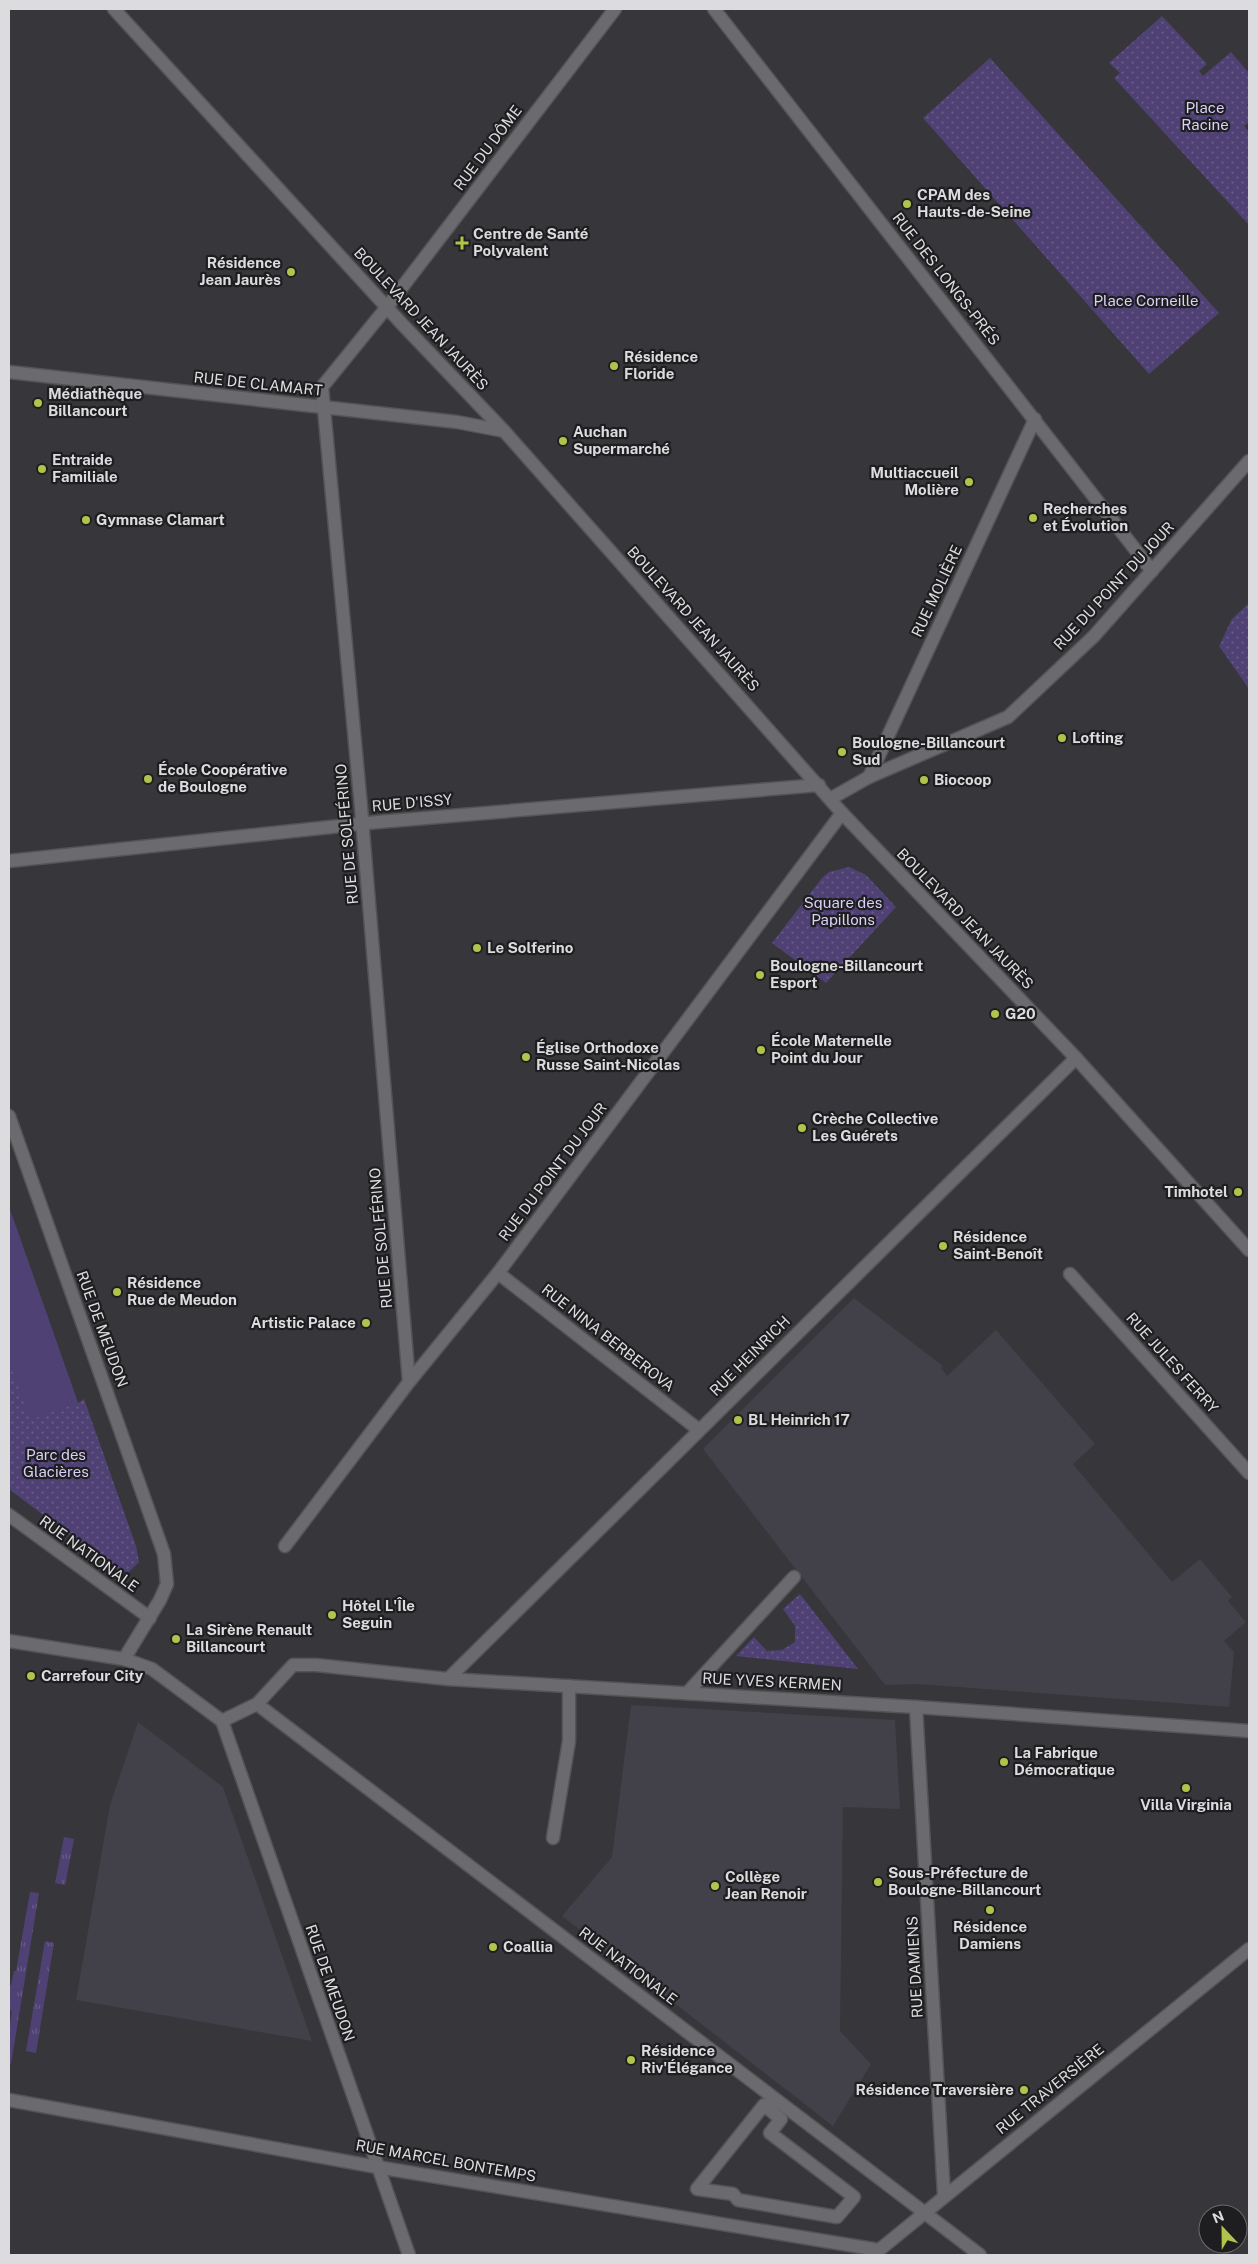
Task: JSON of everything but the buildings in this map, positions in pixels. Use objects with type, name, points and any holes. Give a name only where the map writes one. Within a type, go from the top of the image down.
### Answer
[{"type":"street","name":"BOULEVARD JEAN JAURÈS","points":[[114,9],[386,307],[504,431],[842,813],[1076,1058],[1249,1250]]},
{"type":"street","name":"RUE DU DÔME","points":[[386,307],[615,9]]},
{"type":"street","name":"RUE DES LONGS-PRÉS","points":[[714,9],[1152,571]]},
{"type":"street","name":"RUE DE SOLFÉRINO","points":[[386,307],[322,387],[362,824],[409,1382]]},
{"type":"street","name":"RUE DE CLAMART","points":[[9,372],[457,422],[504,431]]},
{"type":"street","name":"RUE MOLIÈRE","points":[[869,777],[1035,419]]},
{"type":"street","name":"RUE DU POINT DU JOUR","points":[[830,799],[869,777],[1008,717],[1094,636],[1249,461]]},
{"type":"street","name":"RUE D'ISSY","points":[[9,862],[362,824],[818,785]]},
{"type":"street","name":"RUE DU POINT DU JOUR","points":[[285,1546],[409,1382],[498,1272],[842,813]]},
{"type":"street","name":"RUE HEINRICH","points":[[448,1679],[1076,1058]]},
{"type":"street","name":"RUE DE MEUDON","points":[[9,1116],[164,1554],[167,1584],[150,1618],[124,1659]]},
{"type":"street","name":"RUE NINA BERBEROVA","points":[[498,1272],[698,1430]]},
{"type":"street","name":"RUE JULES FERRY","points":[[1070,1274],[1249,1473]]},
{"type":"street","name":"RUE NATIONALE","points":[[9,1515],[150,1618]]},
{"type":"street","points":[[687,1693],[794,1577]]},
{"type":"street","points":[[9,1641],[124,1659],[152,1669],[222,1721],[257,1704]]},
{"type":"street","name":"RUE YVES KERMEN","points":[[257,1704],[293,1665],[316,1665],[448,1679],[916,1707],[1249,1731]]},
{"type":"street","points":[[553,1838],[569,1740],[568,1686]]},
{"type":"street","name":"RUE NATIONALE","points":[[257,1704],[980,2255]]},
{"type":"street","name":"RUE DAMIENS","points":[[916,1707],[944,2195]]},
{"type":"street","name":"RUE DE MEUDON","points":[[222,1721],[409,2255]]},
{"type":"street","name":"RUE TRAVERSIÈRE","points":[[876,2253],[944,2195],[1249,1949]]},
{"type":"street","name":"RUE MARCEL BONTEMPS","points":[[9,2100],[876,2253]]},
{"type":"street","points":[[764,2105],[781,2119],[770,2133],[854,2197],[837,2217],[738,2200],[733,2194],[697,2189],[764,2105]]},
{"type":"shaded area","points":[[854,1298],[943,1366],[941,1368],[947,1376],[996,1330],[1095,1444],[1073,1464],[1172,1582],[1200,1559],[1232,1597],[1228,1601],[1246,1622],[1224,1641],[1234,1652],[1229,1707],[917,1684],[885,1685],[703,1449]]},
{"type":"shaded area","name":"Collège Jean Renoir","points":[[631,1705],[895,1720],[900,1809],[843,1807],[840,2031],[871,2064],[833,2126],[562,1916],[612,1857]]},
{"type":"shaded area","points":[[138,1722],[223,1787],[312,2041],[76,2000],[110,1805]]},
{"type":"green space","name":"Place Racine","points":[[1162,16],[1207,64],[1199,71],[1203,76],[1231,52],[1249,73],[1249,103],[1247,105],[1249,108],[1249,122],[1244,126],[1249,132],[1249,225],[1114,78],[1120,73],[1109,63]]},
{"type":"green space","name":"Place Corneille","points":[[990,58],[1219,313],[1149,374],[923,118]]},
{"type":"green space","points":[[1249,603],[1249,689],[1219,646],[1232,619]]},
{"type":"green space","name":"Square des Papillons","points":[[849,867],[866,875],[896,907],[826,983],[772,943],[822,878],[829,872]]},
{"type":"green space","name":"Parc des Glacières","points":[[9,1207],[78,1403],[84,1399],[136,1546],[139,1562],[129,1572],[116,1570],[9,1489]]},
{"type":"green space","points":[[9,1207],[78,1403],[30,1420],[9,1361]]},
{"type":"green space","points":[[800,1594],[858,1669],[736,1656],[754,1637],[767,1651],[782,1650],[795,1642],[795,1626],[783,1609]]},
{"type":"green space","points":[[64,1837],[74,1839],[65,1885],[55,1883]]},
{"type":"green space","points":[[30,1892],[39,1893],[11,2064],[9,2064],[9,2030],[12,2011],[9,2010],[9,1985],[11,1985],[14,1971],[16,1971]]},
{"type":"green space","points":[[45,1941],[54,1943],[36,2053],[26,2051]]},
{"type":"place","name":"CPAM des Hauts-de-Seine","points":[[907,204]]},
{"type":"place","name":"Centre de Santé Polyvalent","points":[[462,243]]},
{"type":"place","name":"Résidence Jean Jaurès","points":[[291,272]]},
{"type":"place","name":"Résidence Floride","points":[[614,366]]},
{"type":"place","name":"Médiathèque Billancourt","points":[[38,403]]},
{"type":"place","name":"Auchan Supermarché","points":[[563,441]]},
{"type":"place","name":"Entraide Familiale","points":[[42,469]]},
{"type":"place","name":"Multiaccueil Molière","points":[[969,482]]},
{"type":"place","name":"Recherches et Évolution","points":[[1033,518]]},
{"type":"place","name":"Gymnase Clamart","points":[[86,520]]},
{"type":"place","name":"Lofting","points":[[1062,738]]},
{"type":"place","name":"Boulogne-Billancourt Sud","points":[[842,752]]},
{"type":"place","name":"École Coopérative de Boulogne","points":[[148,779]]},
{"type":"place","name":"Biocoop","points":[[924,780]]},
{"type":"place","name":"Le Solferino","points":[[477,948]]},
{"type":"place","name":"Boulogne-Billancourt Esport","points":[[760,975]]},
{"type":"place","name":"G20","points":[[995,1014]]},
{"type":"place","name":"École Maternelle Point du Jour","points":[[761,1050]]},
{"type":"place","name":"Église Orthodoxe Russe Saint-Nicolas","points":[[526,1057]]},
{"type":"place","name":"Crèche Collective Les Guérets","points":[[802,1128]]},
{"type":"place","name":"Timhotel","points":[[1238,1192]]},
{"type":"place","name":"Résidence Saint-Benoît","points":[[943,1246]]},
{"type":"place","name":"Résidence Rue de Meudon","points":[[117,1292]]},
{"type":"place","name":"Artistic Palace","points":[[366,1323]]},
{"type":"place","name":"BL Heinrich 17","points":[[738,1420]]},
{"type":"place","name":"Hôtel L'Île Seguin","points":[[332,1615]]},
{"type":"place","name":"La Sirène Renault Billancourt","points":[[176,1639]]},
{"type":"place","name":"Carrefour City","points":[[31,1676]]},
{"type":"place","name":"La Fabrique Démocratique","points":[[1004,1762]]},
{"type":"place","name":"Villa Virginia","points":[[1186,1788]]},
{"type":"place","name":"Sous-Préfecture de Boulogne-Billancourt","points":[[878,1882]]},
{"type":"place","name":"Collège Jean Renoir","points":[[715,1886]]},
{"type":"place","name":"Résidence Damiens","points":[[990,1910]]},
{"type":"place","name":"Coallia","points":[[493,1947]]},
{"type":"place","name":"Résidence Riv'Élégance","points":[[631,2060]]},
{"type":"place","name":"Résidence Traversière","points":[[1024,2090]]}]
